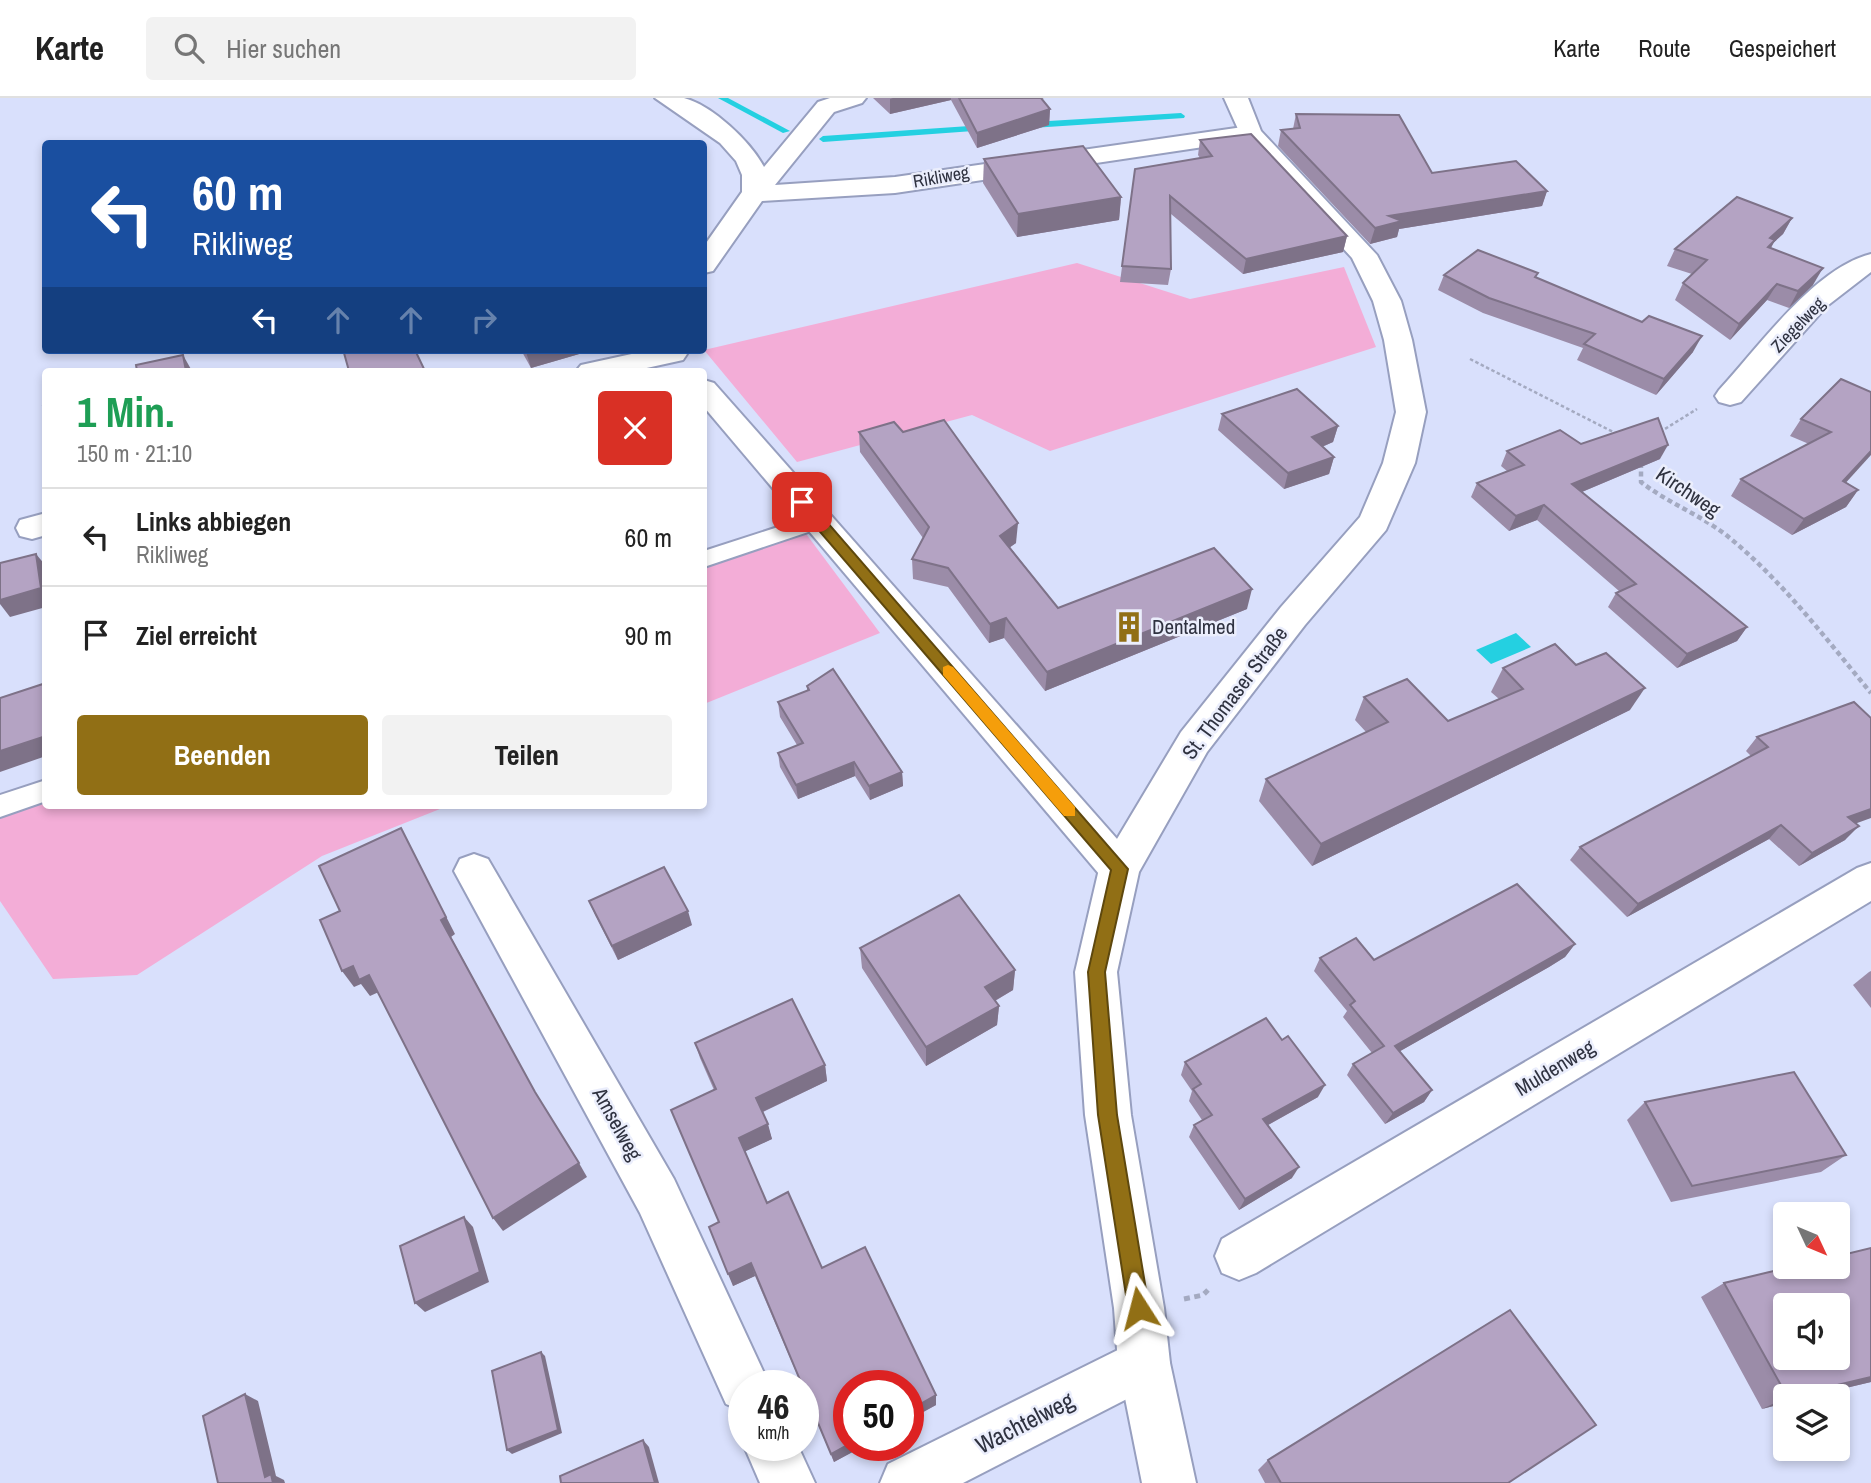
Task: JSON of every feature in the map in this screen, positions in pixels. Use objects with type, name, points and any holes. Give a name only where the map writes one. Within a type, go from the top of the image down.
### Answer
[{"type":"street","points":[[667,98],[706,119],[744,156],[755,174],[755,194]]},
{"type":"street","points":[[707,261],[755,194],[826,107],[854,98]]},
{"type":"street","name":"St. Thomaser Straße","points":[[1169,1483],[1144,1363],[1139,1308],[1108,1115],[1096,972],[1119,869],[1194,742],[1293,616],[1374,522],[1399,463],[1411,412],[1398,340],[1387,301],[1364,255],[1250,133],[1236,98]]},
{"type":"street","name":"Rikliweg","points":[[755,194],[895,185],[1250,133]]},
{"type":"street","name":"Ziegelweg","points":[[1730,396],[1812,308],[1857,266],[1871,262]]},
{"type":"street","points":[[611,368],[679,358]]},
{"type":"street","points":[[707,392],[1119,869]]},
{"type":"street","name":"Amselweg","points":[[474,871],[657,1196],[737,1370]]},
{"type":"street","name":"Muldenweg","points":[[1239,1256],[1871,880]]},
{"type":"street","name":"Wachtelweg","points":[[906,1483],[1144,1363]]},
{"type":"street","points":[[778,1461],[789,1483]]},
{"type":"lane","points":[[707,558],[818,521]]},
{"type":"lane","points":[[0,806],[42,791]]},
{"type":"path","points":[[1470,359],[1567,406],[1628,440]]},
{"type":"path","points":[[1659,434],[1686,413],[1730,396]]},
{"type":"path","name":"Kirchweg","points":[[1640,459],[1641,482],[1657,496],[1729,537],[1779,583],[1871,693]]},
{"type":"shaded area","points":[[1077,263],[1190,299],[1344,267],[1376,347],[1050,451],[972,415],[797,462],[707,354],[707,349]]},
{"type":"shaded area","points":[[801,527],[880,633],[707,703],[707,564]]},
{"type":"shaded area","points":[[42,799],[42,809],[440,809],[322,856],[137,975],[53,979],[0,901],[0,819]]},
{"type":"water","points":[[1516,633],[1531,647],[1491,664],[1476,650]]},
{"type":"building","points":[[959,98],[1041,98],[1050,109],[977,133]]},
{"type":"building","points":[[1296,114],[1399,115],[1432,173],[1516,161],[1547,191],[1389,216],[1402,221],[1375,228],[1281,130],[1300,128]]},
{"type":"building","points":[[1251,134],[1347,236],[1246,259],[1170,196],[1171,269],[1122,266],[1135,169],[1212,156],[1200,140]]},
{"type":"building","points":[[1083,146],[1121,197],[1018,214],[984,159]]},
{"type":"building","points":[[1737,197],[1792,218],[1770,238],[1775,240],[1768,247],[1823,268],[1798,291],[1777,284],[1739,324],[1683,283],[1707,260],[1675,249]]},
{"type":"building","points":[[1478,250],[1538,273],[1535,277],[1642,322],[1649,316],[1702,336],[1664,379],[1584,344],[1595,334],[1489,298],[1444,275]]},
{"type":"building","points":[[344,354],[417,354],[424,368],[348,368]]},
{"type":"building","points":[[183,355],[185,368],[136,368],[136,365]]},
{"type":"building","points":[[1841,379],[1871,392],[1871,451],[1843,481],[1858,490],[1804,519],[1741,479],[1831,432],[1801,419]]},
{"type":"building","points":[[1297,389],[1338,426],[1312,437],[1334,457],[1288,473],[1222,414]]},
{"type":"building","points":[[1658,418],[1668,445],[1572,484],[1747,627],[1687,654],[1616,593],[1636,584],[1544,505],[1516,516],[1477,483],[1524,465],[1507,451],[1560,430],[1581,444]]},
{"type":"building","points":[[944,420],[1018,523],[1000,536],[1058,608],[1214,548],[1252,589],[1047,672],[1006,618],[990,624],[948,568],[912,559],[929,527],[859,432],[894,422],[903,432]]},
{"type":"building","points":[[36,554],[41,588],[0,600],[0,563]]},
{"type":"building","points":[[1555,644],[1576,665],[1606,653],[1645,688],[1321,844],[1266,779],[1388,722],[1364,697],[1407,679],[1448,721],[1523,689],[1503,668]]},
{"type":"building","points":[[833,669],[902,772],[869,786],[854,762],[796,785],[778,753],[803,743],[778,702],[809,690],[807,686]]},
{"type":"building","points":[[42,684],[42,737],[0,751],[0,698]]},
{"type":"building","points":[[1854,702],[1871,718],[1871,809],[1848,817],[1859,826],[1812,853],[1781,825],[1638,904],[1580,847],[1768,747],[1757,737]]},
{"type":"building","points":[[401,828],[446,917],[441,920],[535,1092],[579,1163],[493,1218],[369,975],[359,980],[353,966],[342,971],[320,920],[340,911],[319,866]]},
{"type":"building","points":[[664,867],[688,911],[612,946],[589,901]]},
{"type":"building","points":[[1517,884],[1575,944],[1395,1046],[1432,1090],[1393,1113],[1353,1064],[1384,1046],[1350,1005],[1355,1001],[1320,958],[1356,938],[1374,960]]},
{"type":"building","points":[[959,895],[1015,970],[985,987],[999,1006],[926,1047],[860,948]]},
{"type":"building","points":[[792,999],[825,1065],[756,1098],[768,1124],[739,1138],[767,1203],[788,1192],[822,1268],[865,1247],[936,1395],[924,1402],[924,1370],[833,1370],[831,1454],[819,1425],[819,1370],[796,1370],[751,1263],[728,1274],[709,1227],[719,1222],[671,1110],[716,1089],[695,1043]]},
{"type":"building","points":[[1266,1018],[1282,1040],[1288,1036],[1325,1085],[1263,1119],[1299,1167],[1245,1199],[1194,1125],[1212,1115],[1193,1089],[1201,1084],[1185,1062]]},
{"type":"building","points":[[1794,1072],[1846,1155],[1692,1186],[1645,1102]]},
{"type":"building","points":[[464,1217],[480,1272],[415,1303],[400,1246]]},
{"type":"building","points":[[1871,1248],[1871,1377],[1842,1384],[1780,1384],[1724,1283],[1773,1271],[1773,1279],[1850,1279],[1850,1253]]},
{"type":"building","points":[[1510,1310],[1596,1425],[1508,1483],[1281,1483],[1268,1460]]},
{"type":"building","points":[[541,1352],[558,1430],[507,1450],[492,1371]]},
{"type":"building","points":[[245,1394],[265,1477],[271,1474],[273,1483],[218,1483],[203,1416]]},
{"type":"building","points":[[643,1440],[655,1483],[561,1483],[560,1476]]},
{"type":"waterway","points":[[722,98],[786,131]]},
{"type":"waterway","points":[[1032,125],[1181,116]]},
{"type":"waterway","points":[[823,139],[984,128]]},
{"type":"slow traffic","points":[[948,671],[1070,811]]},
{"type":"place","name":"Dentalmed","points":[[1129,627]]},
{"type":"route","points":[[802,502],[1119,869],[1096,972],[1108,1115],[1139,1308]]}]
